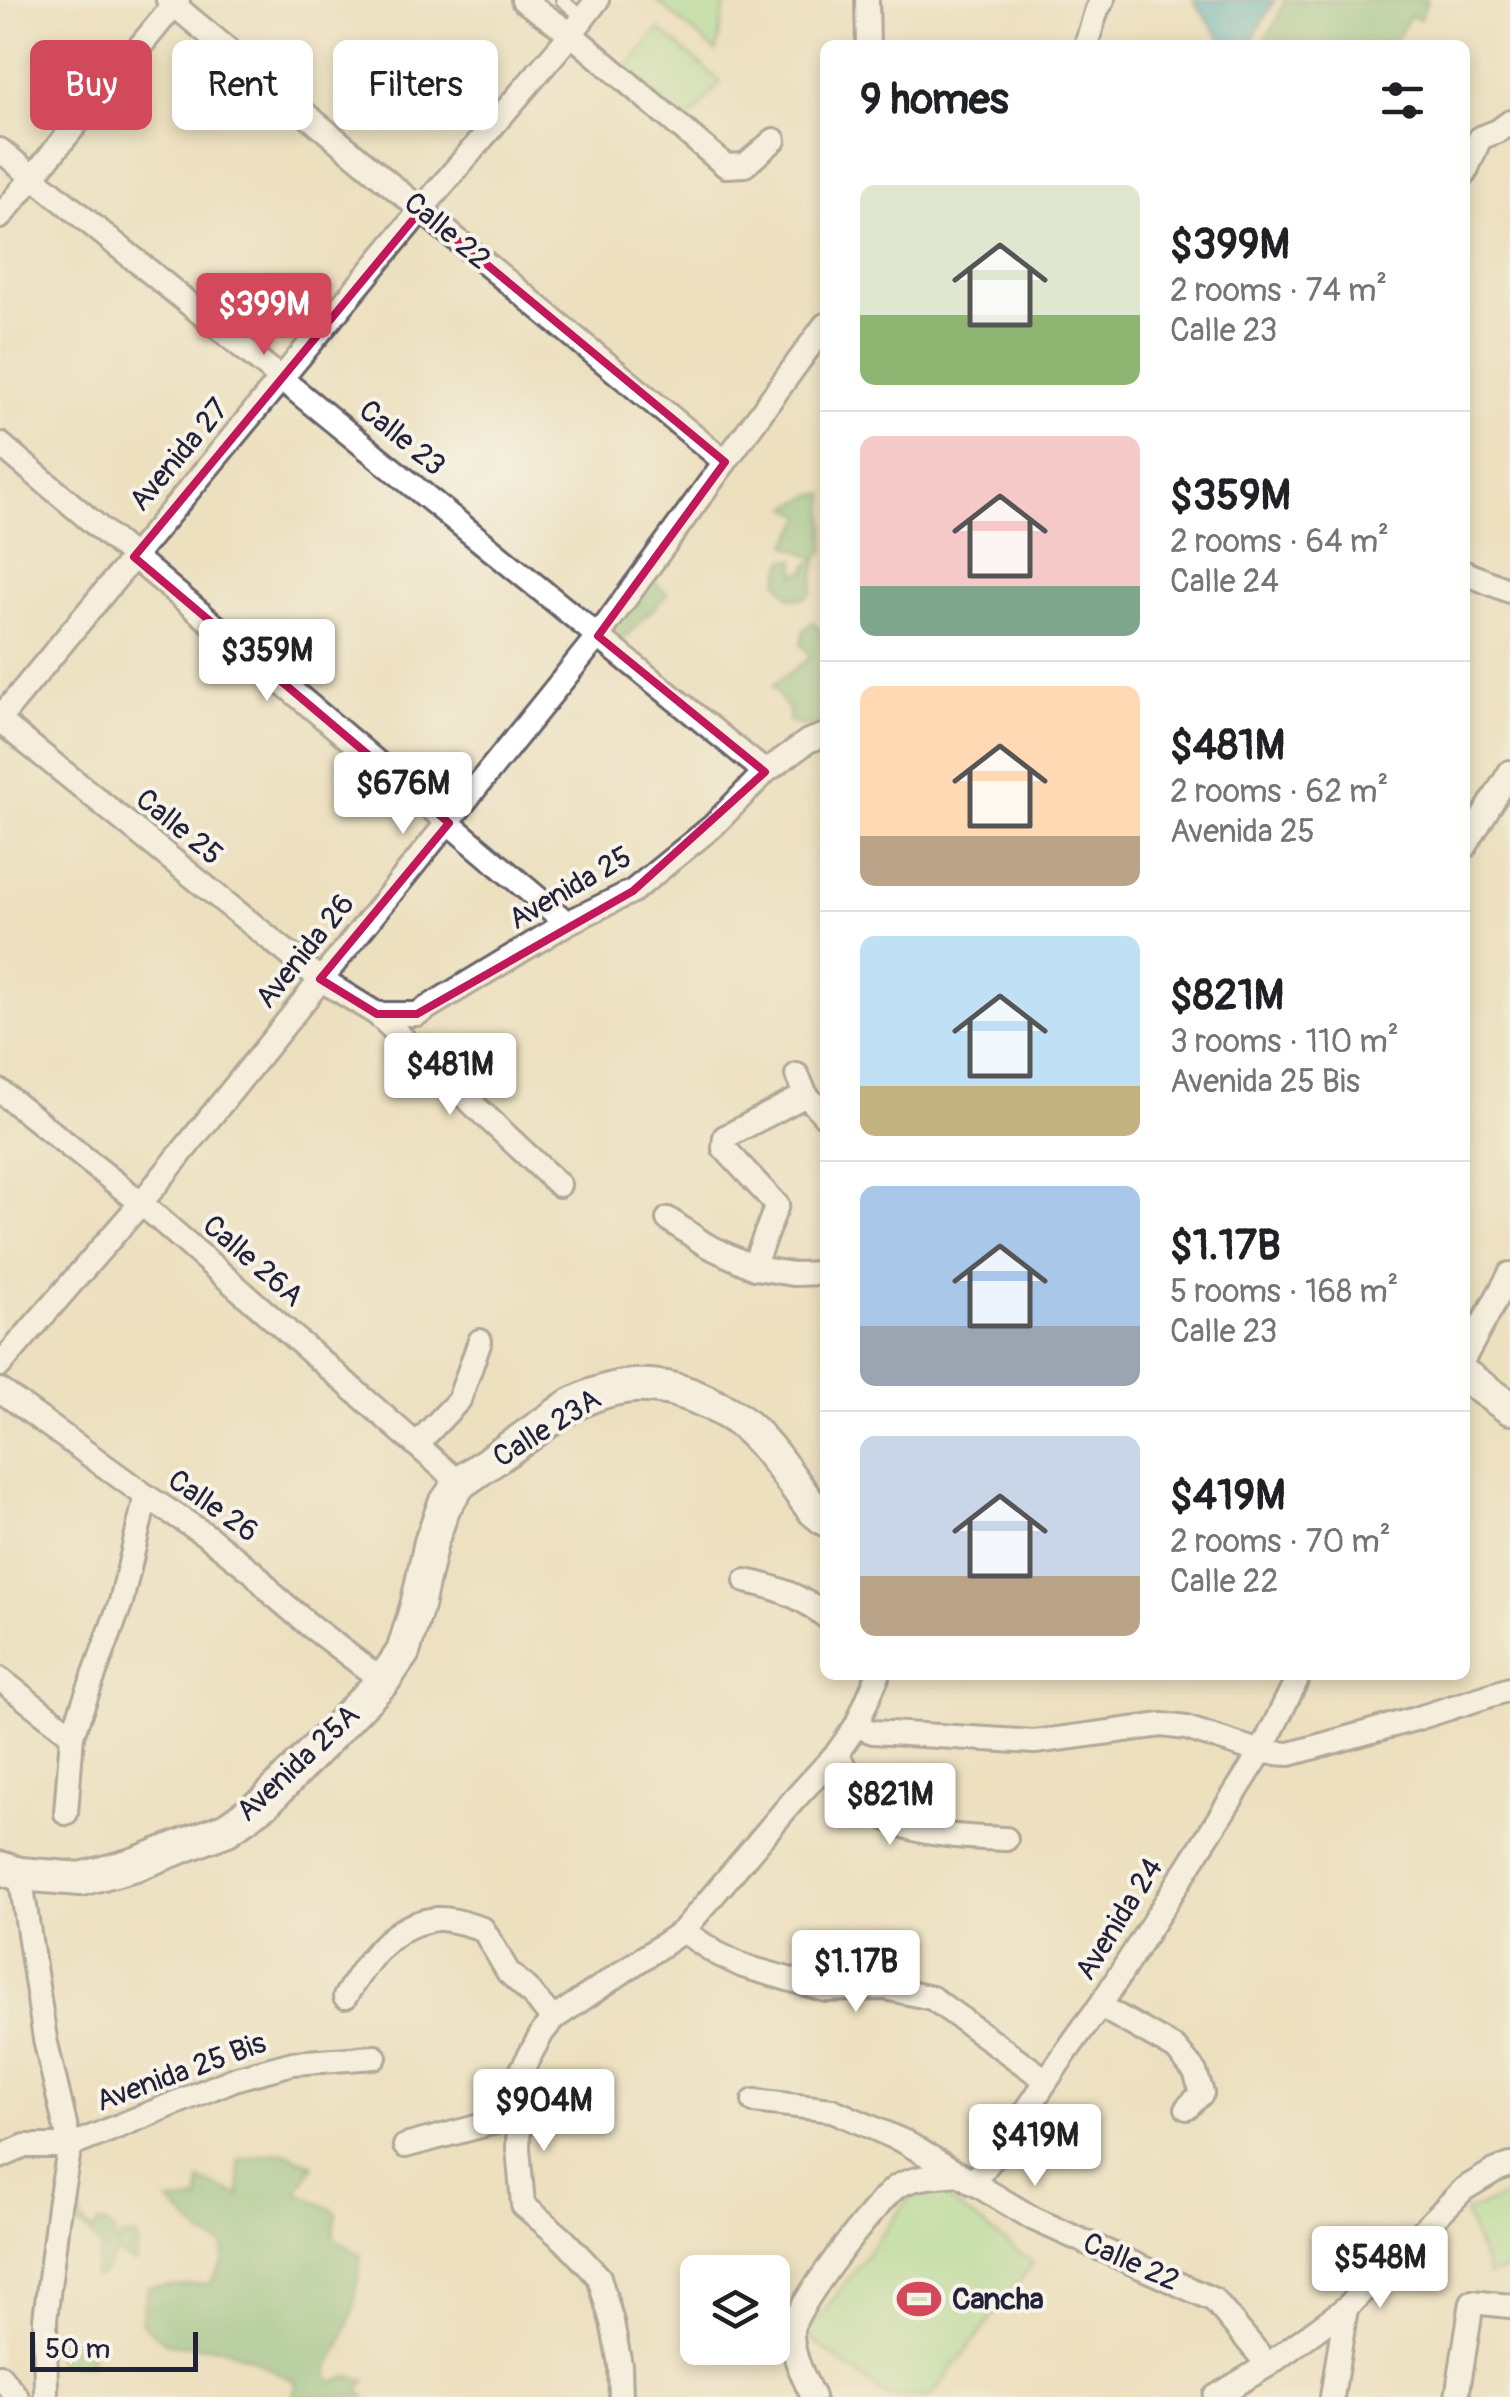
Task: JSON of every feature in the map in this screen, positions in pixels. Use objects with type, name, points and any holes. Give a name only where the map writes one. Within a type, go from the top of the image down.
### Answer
[{"type":"main road","points":[[1470,1380],[1510,1408]]},
{"type":"main road","name":"Calle 23A","points":[[460,1483],[587,1396],[640,1385],[670,1388],[731,1414],[749,1428],[820,1515]]},
{"type":"main road","name":"Avenida 25A","points":[[10,1871],[80,1879],[136,1864],[228,1829],[265,1802],[383,1681],[403,1652],[431,1542],[444,1506],[460,1483]]},
{"type":"street","points":[[523,0],[583,17],[726,166],[746,165],[774,140]]},
{"type":"street","points":[[867,0],[868,40]]},
{"type":"street","points":[[1088,40],[1102,0]]},
{"type":"street","points":[[0,218],[173,2]]},
{"type":"street","name":"Calle 22","points":[[173,2],[725,462]]},
{"type":"street","name":"Avenida 27","points":[[0,720],[583,17]]},
{"type":"street","points":[[1470,161],[1480,138],[1510,122]]},
{"type":"street","name":"Calle 23","points":[[0,150],[766,772]]},
{"type":"street","name":"Avenida 26","points":[[0,1366],[141,1203],[598,636],[820,331]]},
{"type":"street","points":[[0,444],[567,923]]},
{"type":"street","points":[[1470,575],[1510,591]]},
{"type":"street","name":"Calle 25","points":[[0,720],[320,979]]},
{"type":"street","name":"Avenida 25","points":[[377,1014],[416,1014],[567,923],[633,891],[713,826],[766,772],[820,736]]},
{"type":"street","points":[[1470,840],[1510,772]]},
{"type":"street","points":[[320,979],[377,1014],[559,1185]]},
{"type":"street","points":[[756,1268],[776,1205],[724,1148],[725,1137],[801,1085],[820,1110]]},
{"type":"street","name":"Calle 26A","points":[[0,1091],[141,1203],[460,1483]]},
{"type":"street","points":[[668,1219],[706,1246],[756,1268],[820,1273]]},
{"type":"street","points":[[1470,1347],[1510,1274]]},
{"type":"street","points":[[417,1444],[459,1400],[480,1341]]},
{"type":"street","name":"Calle 26","points":[[0,1390],[206,1535],[310,1625],[383,1681]]},
{"type":"street","points":[[66,1813],[72,1735],[121,1602],[146,1496]]},
{"type":"street","points":[[746,1580],[776,1587],[820,1612]]},
{"type":"street","points":[[0,1679],[72,1735]]},
{"type":"street","points":[[620,2397],[620,2365],[598,2277],[563,2238],[523,2204],[519,2183],[520,2073],[553,2019],[684,1931],[790,1803],[837,1753],[856,1726],[871,1680]]},
{"type":"street","name":"Avenida 24","points":[[965,2179],[996,2156],[1100,2006],[1260,1752],[1296,1680]]},
{"type":"street","points":[[856,1726],[872,1732],[1035,1742],[1162,1725],[1186,1728],[1260,1752],[1290,1754],[1510,1689]]},
{"type":"street","points":[[837,1753],[849,1779],[873,1808],[892,1821],[962,1837],[1006,1839]]},
{"type":"street","points":[[10,1871],[70,2146],[46,2319],[46,2397]]},
{"type":"street","points":[[345,1997],[386,1940],[407,1927],[438,1919],[483,1929],[508,1972],[553,2019]]},
{"type":"street","points":[[684,1931],[743,1966],[826,1990],[885,1988],[932,1998],[1046,2080]]},
{"type":"street","points":[[1100,2006],[1176,2049],[1195,2072],[1202,2094],[1187,2108]]},
{"type":"street","name":"Avenida 25 Bis","points":[[0,2157],[25,2146],[70,2146],[237,2078],[293,2064],[375,2057]]},
{"type":"street","name":"Calle 22","points":[[754,2101],[832,2110],[906,2142],[1034,2218],[1214,2300],[1268,2364]]},
{"type":"street","points":[[406,2146],[518,2116]]},
{"type":"street","points":[[1214,2397],[1346,2308],[1464,2189],[1510,2165]]},
{"type":"street","points":[[812,2397],[796,2358],[792,2327],[823,2276],[875,2207],[896,2187],[920,2178],[965,2179]]},
{"type":"street","points":[[1456,2397],[1472,2302],[1510,2306]]},
{"type":"street","points":[[1332,2397],[1346,2308]]},
{"type":"street","points":[[0,2376],[17,2397]]},
{"type":"lane","points":[[562,0],[583,17]]},
{"type":"highlighted area","points":[[421,210],[725,462],[598,636],[765,772],[633,891],[417,1014],[377,1014],[320,979],[449,823],[134,557]]},
{"type":"green space","points":[[656,0],[726,0],[716,52]]},
{"type":"green space","points":[[1284,0],[1428,0],[1419,20],[1410,16],[1396,40],[1262,40]]},
{"type":"green space","points":[[659,29],[721,82],[688,121],[625,69]]},
{"type":"green space","points":[[820,494],[817,559],[787,545],[804,516],[789,507]]},
{"type":"green space","points":[[817,559],[812,592],[804,598],[791,598],[778,582],[784,560],[796,560],[795,575],[807,570],[808,564]]},
{"type":"green space","points":[[649,577],[668,594],[615,647],[610,627]]},
{"type":"green space","points":[[813,622],[820,630],[820,723],[807,727],[789,722],[789,710],[772,686],[811,657],[801,644],[804,629]]},
{"type":"green space","points":[[282,2152],[314,2165],[297,2192],[337,2212],[333,2237],[361,2255],[353,2313],[327,2372],[333,2383],[350,2376],[367,2381],[358,2390],[366,2397],[292,2397],[297,2383],[250,2358],[222,2348],[165,2342],[141,2322],[148,2287],[208,2284],[223,2264],[224,2247],[202,2235],[169,2202],[199,2200],[200,2180],[240,2196],[239,2160]]},
{"type":"green space","name":"Cancha","points":[[923,2180],[1033,2263],[931,2397],[887,2397],[806,2335]]},
{"type":"green space","points":[[1510,2195],[1510,2268],[1489,2276],[1465,2212]]},
{"type":"green space","points":[[80,2201],[85,2225],[94,2231],[99,2223],[107,2225],[114,2232],[117,2246],[121,2237],[136,2237],[136,2262],[116,2253],[101,2276],[94,2277],[100,2247],[82,2227],[68,2229],[64,2206]]},
{"type":"green space","points":[[81,2342],[94,2364],[59,2363],[53,2343]]},
{"type":"water","points":[[1193,0],[1275,0],[1252,40],[1221,40]]},
{"type":"place","name":"Cancha","points":[[919,2299]]}]
